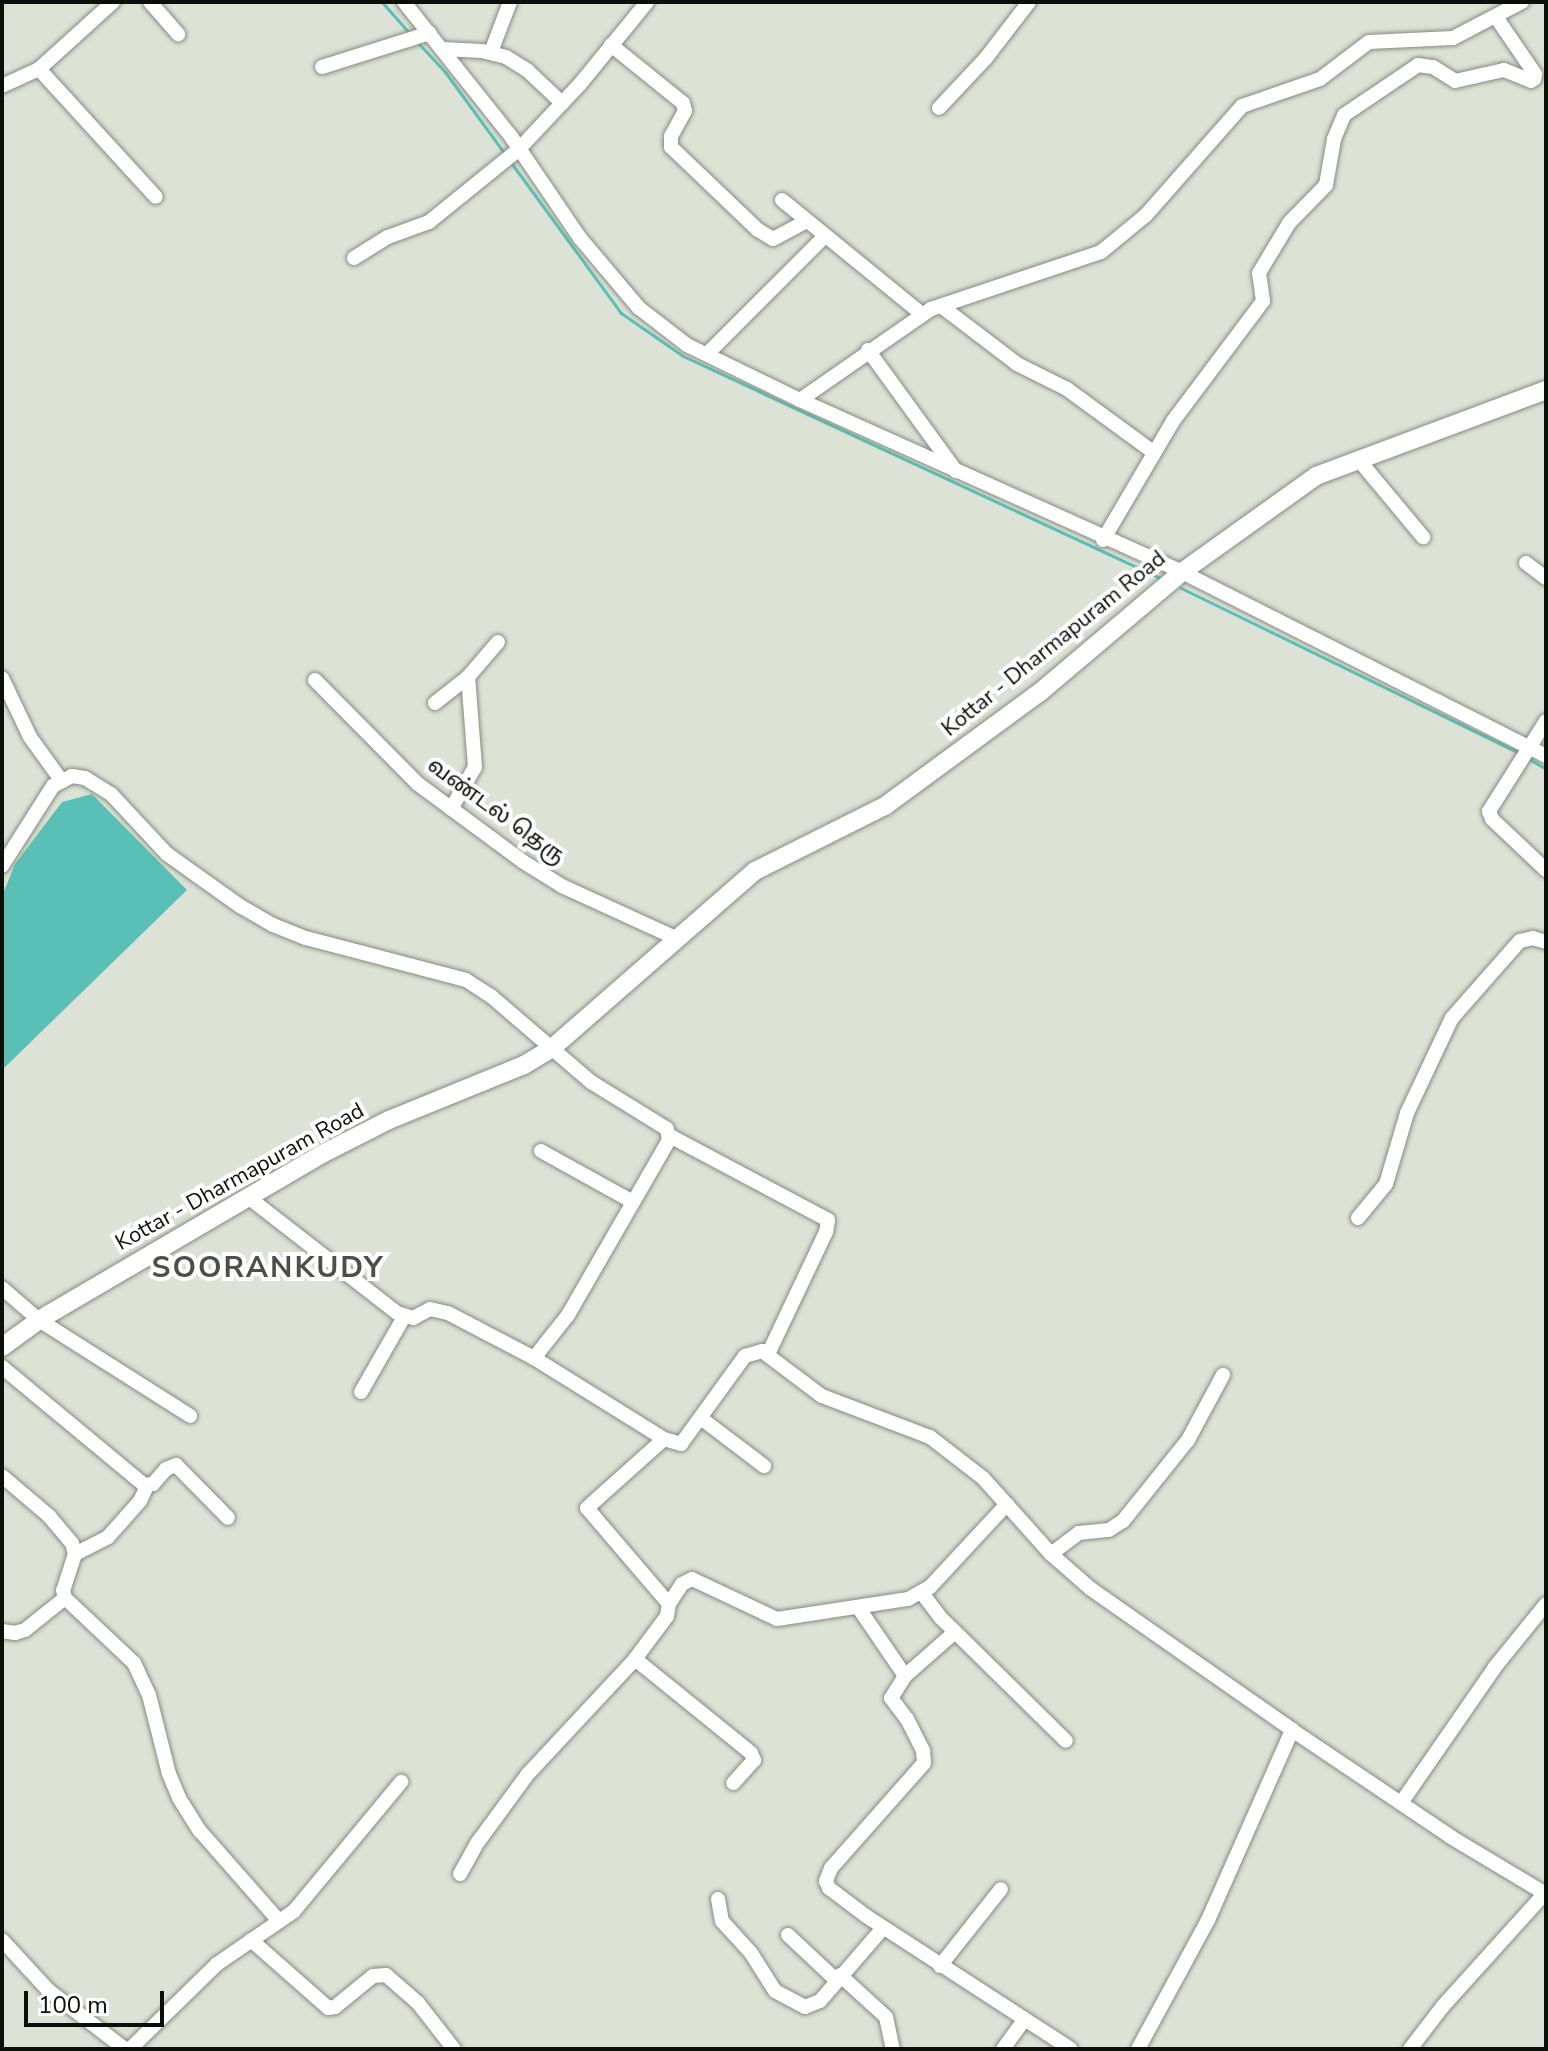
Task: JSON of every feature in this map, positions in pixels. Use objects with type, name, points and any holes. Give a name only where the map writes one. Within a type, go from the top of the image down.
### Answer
[{"type":"main road","name":"Kottar - Dharmapuram Road","points":[[2,1347],[39,1320],[248,1197],[389,1120],[524,1065],[552,1048],[755,871],[885,806],[1039,693],[1182,572],[1304,484],[1358,459],[1546,390]]},
{"type":"street","points":[[2,86],[39,69],[113,2]]},
{"type":"street","points":[[150,2],[178,34]]},
{"type":"street","points":[[404,2],[443,49],[513,153],[580,238],[639,308],[687,345],[1103,540],[1182,572],[1527,753],[1546,756]]},
{"type":"street","points":[[491,52],[510,2]]},
{"type":"street","points":[[354,258],[388,237],[429,222],[513,153],[562,103],[647,2]]},
{"type":"street","points":[[939,108],[986,58],[1029,2]]},
{"type":"street","points":[[800,400],[922,314],[1101,252],[1146,215],[1189,169],[1225,123],[1256,98],[1320,79],[1369,42],[1453,38],[1522,2]]},
{"type":"street","points":[[1103,540],[1153,452],[1263,301],[1259,273],[1289,223],[1326,185],[1334,139],[1344,115],[1418,65],[1433,67],[1455,81],[1504,70],[1531,81],[1534,79],[1535,74],[1496,17]]},
{"type":"street","points":[[322,67],[428,34]]},
{"type":"street","points":[[611,45],[683,103],[685,111],[669,142],[671,147],[758,230],[773,239],[807,221]]},
{"type":"street","points":[[443,49],[491,52],[528,71],[562,103]]},
{"type":"street","points":[[39,69],[156,197]]},
{"type":"street","points":[[782,200],[922,314]]},
{"type":"street","points":[[707,354],[825,236]]},
{"type":"street","points":[[941,306],[1017,364],[1067,389],[1153,452]]},
{"type":"street","points":[[868,350],[956,471]]},
{"type":"street","points":[[1358,459],[1423,537]]},
{"type":"street","points":[[1526,563],[1546,578]]},
{"type":"street","points":[[435,703],[468,677],[498,642]]},
{"type":"street","points":[[451,809],[475,767],[468,677]]},
{"type":"street","points":[[2,678],[30,737],[61,780]]},
{"type":"street","name":"வண்டல் தெரு","points":[[315,680],[387,756],[451,809],[562,886],[678,939]]},
{"type":"street","points":[[1546,721],[1490,805],[1490,815],[1546,870]]},
{"type":"street","points":[[2,866],[46,794],[61,780],[72,776],[96,784],[111,794],[167,854],[205,884],[273,925],[343,950],[466,980],[491,996],[591,1082],[666,1127],[670,1136],[828,1220],[826,1232],[769,1352]]},
{"type":"street","points":[[1358,1218],[1386,1184],[1407,1113],[1452,1018],[1520,941],[1533,938],[1546,942]]},
{"type":"street","points":[[534,1358],[568,1315],[670,1136]]},
{"type":"street","points":[[541,1151],[633,1202]]},
{"type":"street","points":[[248,1197],[404,1317],[413,1318],[430,1309],[439,1310],[534,1358],[664,1439],[681,1444],[745,1356],[754,1351],[769,1352],[822,1396],[930,1437],[983,1478],[1051,1554],[1091,1589],[1292,1730],[1545,1894],[1443,2006],[1410,2049]]},
{"type":"street","points":[[2,1288],[39,1320],[190,1416]]},
{"type":"street","points":[[361,1392],[404,1317]]},
{"type":"street","points":[[2,1367],[147,1486]]},
{"type":"street","points":[[1051,1554],[1079,1533],[1109,1530],[1123,1521],[1188,1440],[1223,1375]]},
{"type":"street","points":[[702,1419],[764,1466]]},
{"type":"street","points":[[664,1439],[587,1508],[669,1604]]},
{"type":"street","points":[[228,1518],[176,1465],[171,1465],[147,1486],[140,1501],[108,1537],[75,1554],[63,1590],[65,1598],[134,1663],[149,1695],[169,1774],[179,1798],[200,1831],[279,1921]]},
{"type":"street","points":[[2,1476],[63,1530],[75,1554]]},
{"type":"street","points":[[460,1874],[478,1842],[527,1775],[635,1659],[665,1621],[669,1604],[682,1584],[692,1579],[771,1619],[789,1619],[922,1593],[1007,1504]]},
{"type":"street","points":[[922,1593],[955,1632],[1066,1741]]},
{"type":"street","points":[[2,1631],[25,1630],[65,1598]]},
{"type":"street","points":[[1401,1803],[1495,1667],[1546,1604]]},
{"type":"street","points":[[858,1607],[905,1676]]},
{"type":"street","points":[[955,1632],[905,1676],[891,1698],[907,1719],[924,1756],[924,1763],[831,1868],[826,1881],[834,1892],[883,1928],[1023,2021],[1071,2049]]},
{"type":"street","points":[[635,1659],[751,1753],[754,1760],[733,1783]]},
{"type":"street","points":[[1138,2049],[1208,1920],[1292,1730]]},
{"type":"street","points":[[2,1940],[48,1990],[128,2049],[217,1964],[294,1911],[343,1856],[401,1782]]},
{"type":"street","points":[[940,1966],[1001,1889]]},
{"type":"street","points":[[718,1899],[722,1921],[751,1953],[768,1982],[782,1997],[811,2007],[883,1928]]},
{"type":"street","points":[[788,1935],[886,2017],[893,2049]]},
{"type":"street","points":[[251,1940],[328,2008],[335,2007],[373,1976],[386,1975],[418,2003],[453,2049]]},
{"type":"street","points":[[1003,2049],[1023,2021]]},
{"type":"water","points":[[92,794],[187,890],[2,1070],[2,896],[15,864],[62,802]]},
{"type":"waterway","points":[[382,2],[411,35]]},
{"type":"waterway","points":[[419,44],[445,72],[505,154]]},
{"type":"waterway","points":[[512,164],[621,313],[683,356],[1160,578]]},
{"type":"waterway","points":[[1181,588],[1519,753]]},
{"type":"waterway","points":[[1529,759],[1546,769]]},
{"type":"district","name":"SOORANKUDY","points":[[268,1268]]}]
